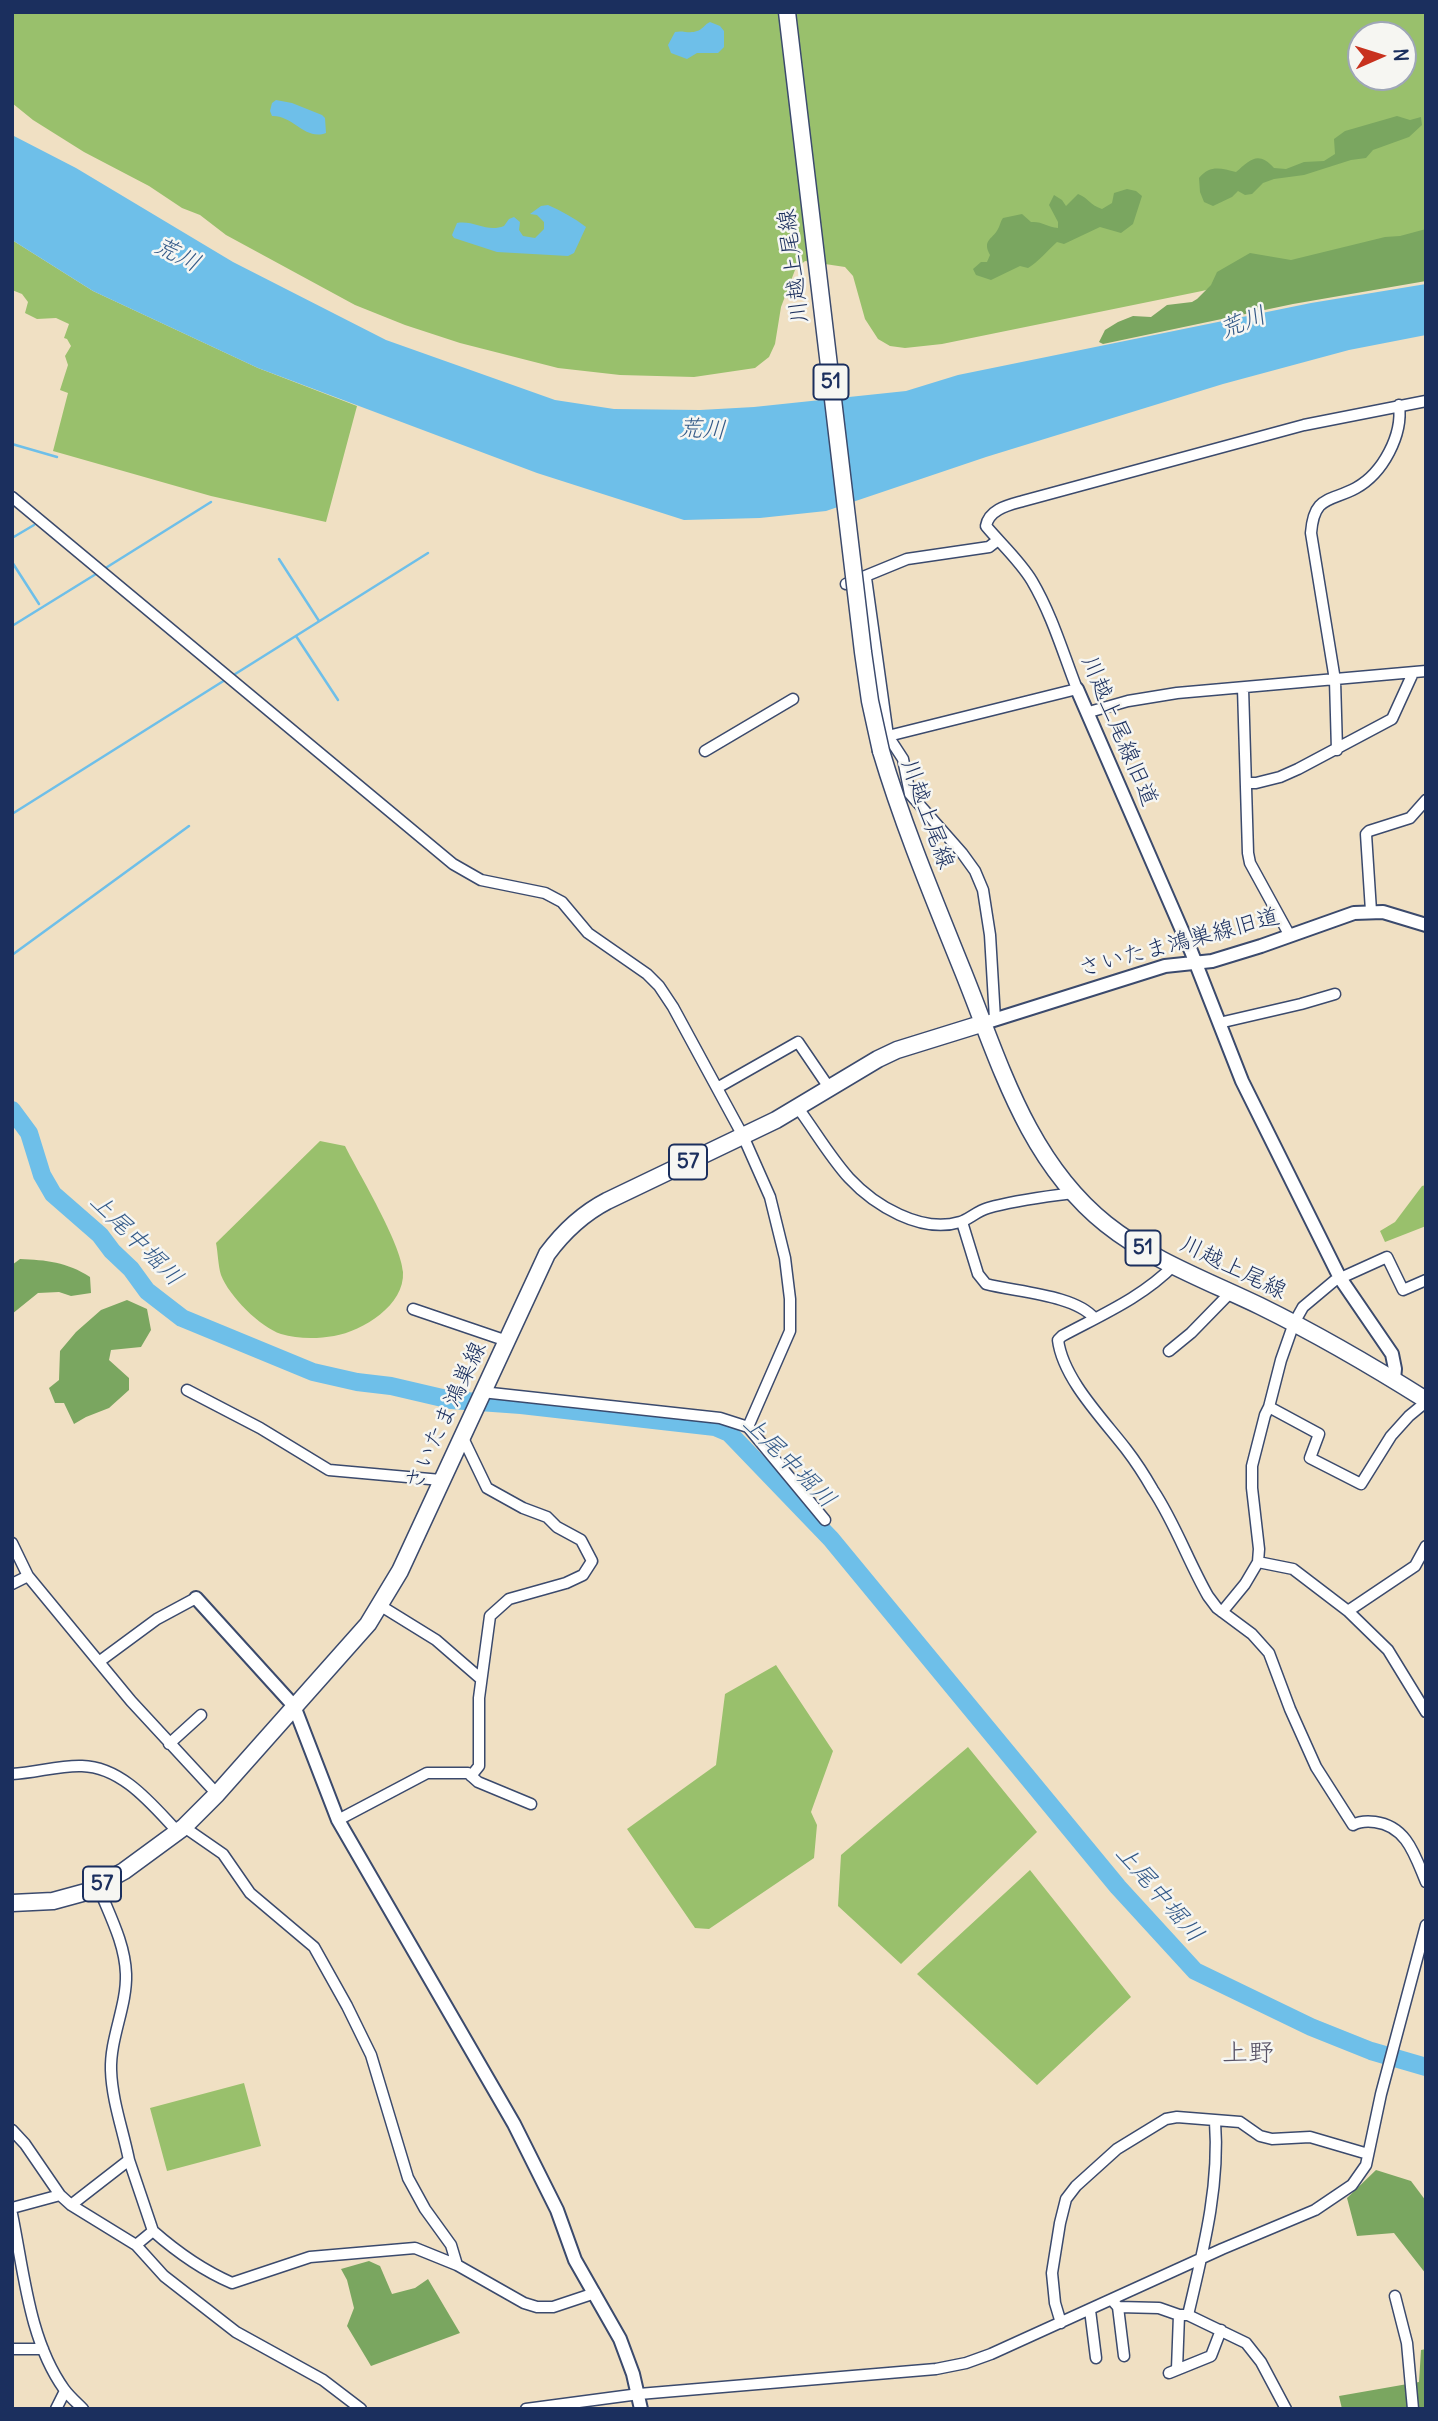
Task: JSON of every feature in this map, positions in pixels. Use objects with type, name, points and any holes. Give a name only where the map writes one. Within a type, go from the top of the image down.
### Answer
[{"type":"main road","name":"川越上尾線","points":[[787,12],[870,701],[881,751],[909,837],[989,1021],[1026,1124],[1053,1169],[1073,1193],[1122,1236],[1174,1265],[1294,1323],[1394,1379],[1426,1401]]},
{"type":"main road","name":"さいたま鴻巣線","points":[[12,1903],[64,1899],[98,1886],[124,1871],[181,1830],[217,1794],[349,1646],[381,1605],[400,1572],[547,1254],[572,1224],[607,1201],[799,1108],[878,1059],[897,1050],[989,1021]]},
{"type":"street","points":[[1336,750],[1335,680],[1311,533],[1314,515],[1319,505],[1329,498],[1364,482],[1384,460],[1399,432],[1399,405],[1426,401]]},
{"type":"street","name":"川越上尾線旧道","points":[[1340,1278],[1250,1099],[1196,963],[1077,688],[1048,613],[1020,564],[986,526],[992,513],[1023,501],[1304,425],[1399,405]]},
{"type":"street","points":[[12,497],[453,864],[481,880],[545,893],[562,902],[588,933],[626,958],[660,986],[743,1136],[770,1197],[785,1258],[790,1299],[790,1331],[748,1427]]},
{"type":"street","points":[[846,584],[907,559],[989,547],[998,540]]},
{"type":"street","points":[[866,578],[888,736],[903,759],[910,794],[955,844],[979,878],[990,934],[989,1021]]},
{"type":"street","points":[[1088,712],[1128,701],[1177,693],[1426,671]]},
{"type":"street","points":[[1246,783],[1280,777],[1392,719],[1413,673]]},
{"type":"street","points":[[888,736],[1077,688]]},
{"type":"street","points":[[1242,688],[1250,863],[1290,936]]},
{"type":"street","points":[[705,751],[793,699]]},
{"type":"street","points":[[1371,911],[1366,834],[1410,818],[1426,800]]},
{"type":"street","name":"さいたま鴻巣線旧道","points":[[989,1021],[1165,966],[1212,961],[1290,936],[1340,916],[1371,911],[1397,915],[1426,925]]},
{"type":"street","points":[[1219,1023],[1335,994]]},
{"type":"street","points":[[717,1088],[798,1042],[830,1089]]},
{"type":"street","points":[[799,1108],[849,1178],[870,1196],[896,1212],[923,1223],[962,1222],[987,1208],[1073,1193]]},
{"type":"street","points":[[962,1222],[978,1274],[986,1284],[1067,1301],[1088,1311],[1094,1318]]},
{"type":"street","points":[[1222,1612],[1245,1584],[1258,1562],[1252,1466],[1281,1360],[1294,1323],[1303,1307],[1340,1278],[1387,1257],[1403,1290],[1426,1280]]},
{"type":"street","points":[[1174,1265],[1159,1280],[1133,1297],[1058,1340],[1066,1366],[1084,1395],[1129,1452],[1154,1490],[1208,1596],[1222,1612],[1263,1643],[1316,1768],[1353,1825],[1359,1822],[1383,1824],[1405,1837],[1426,1882]]},
{"type":"street","points":[[1340,1278],[1392,1354],[1394,1379]]},
{"type":"street","points":[[1170,1351],[1231,1292]]},
{"type":"street","points":[[413,1309],[506,1341]]},
{"type":"street","points":[[187,1390],[260,1428],[328,1470],[441,1480]]},
{"type":"street","points":[[479,1399],[720,1418],[748,1427],[825,1520]]},
{"type":"street","points":[[1269,1407],[1319,1434],[1310,1458],[1361,1483],[1391,1436],[1426,1401]]},
{"type":"street","points":[[462,1435],[487,1488],[523,1508],[547,1517],[557,1527],[581,1540],[592,1561],[583,1575],[566,1583],[509,1599],[490,1616],[479,1698],[479,1766],[471,1776]]},
{"type":"street","points":[[12,1543],[28,1576],[131,1701],[217,1794]]},
{"type":"street","points":[[1348,1611],[1415,1566],[1426,1546]]},
{"type":"street","points":[[1258,1562],[1293,1569],[1348,1611],[1388,1650],[1426,1712]]},
{"type":"street","points":[[12,1584],[28,1576]]},
{"type":"street","points":[[100,1661],[157,1619],[196,1598],[294,1706],[338,1820],[514,2124],[557,2210],[575,2260],[620,2339],[639,2394],[641,2409]]},
{"type":"street","points":[[381,1605],[436,1640],[481,1679]]},
{"type":"street","points":[[169,1744],[201,1715]]},
{"type":"street","points":[[12,1774],[84,1766],[119,1778],[181,1830],[223,1854],[250,1893],[314,1947],[371,2055],[408,2178],[425,2209],[451,2245],[457,2265]]},
{"type":"street","points":[[338,1820],[427,1773],[468,1773],[502,1793],[531,1804]]},
{"type":"street","points":[[98,1886],[124,1956],[126,1975],[111,2067],[114,2098],[129,2160],[153,2231],[176,2251],[208,2272],[232,2283],[310,2257],[415,2248],[457,2265],[524,2303],[542,2308],[596,2293]]},
{"type":"street","points":[[526,2409],[639,2394],[936,2369],[966,2363],[1090,2310],[1115,2304],[1201,2260],[1330,2201],[1352,2185],[1366,2165],[1426,1925]]},
{"type":"street","points":[[1061,2323],[1052,2288],[1052,2273],[1066,2199],[1076,2186],[1117,2149],[1166,2119],[1177,2117],[1240,2122],[1259,2136],[1272,2139],[1310,2137],[1368,2154]]},
{"type":"street","points":[[1215,2121],[1217,2159],[1214,2191],[1201,2260],[1183,2315],[1173,2371],[1211,2356],[1221,2330]]},
{"type":"street","points":[[12,2130],[25,2144],[60,2195],[71,2205],[136,2245],[163,2276],[236,2332],[323,2380],[361,2409]]},
{"type":"street","points":[[71,2205],[129,2160]]},
{"type":"street","points":[[12,2208],[60,2195]]},
{"type":"street","points":[[12,2214],[43,2349],[65,2391],[83,2409]]},
{"type":"street","points":[[136,2245],[153,2231]]},
{"type":"street","points":[[1395,2296],[1407,2343],[1413,2409]]},
{"type":"street","points":[[1115,2304],[1159,2308],[1183,2315],[1246,2343],[1261,2362],[1286,2409]]},
{"type":"street","points":[[1115,2304],[1124,2356]]},
{"type":"street","points":[[1090,2310],[1096,2358]]},
{"type":"street","points":[[12,2349],[43,2349]]},
{"type":"street","points":[[56,2409],[65,2391]]},
{"type":"green space","points":[[12,12],[1426,12],[1426,241],[1318,262],[1202,291],[942,344],[905,348],[890,346],[878,339],[865,319],[853,276],[845,267],[805,261],[795,270],[781,307],[775,344],[769,357],[755,368],[694,377],[620,375],[558,368],[460,343],[355,305],[226,235],[200,215],[182,208],[149,186],[84,152],[33,120],[12,103]]},
{"type":"green space","points":[[1397,116],[1410,120],[1421,117],[1422,125],[1409,137],[1373,150],[1366,158],[1304,175],[1274,179],[1263,183],[1252,194],[1245,195],[1238,191],[1213,206],[1204,202],[1199,178],[1211,169],[1236,172],[1250,161],[1259,158],[1274,168],[1286,169],[1304,162],[1324,161],[1335,154],[1334,139],[1345,131]]},
{"type":"green space","points":[[1127,189],[1142,196],[1133,224],[1121,233],[1100,227],[1064,244],[1057,242],[1028,268],[1020,266],[991,280],[976,275],[973,269],[981,262],[987,262],[990,255],[987,243],[1003,218],[1022,214],[1031,222],[1058,228],[1058,222],[1049,205],[1054,195],[1066,206],[1078,194],[1102,209],[1112,203],[1114,193]]},
{"type":"green space","points":[[1426,229],[1426,281],[1293,304],[1103,344],[1099,342],[1105,330],[1118,322],[1133,316],[1151,317],[1167,305],[1192,302],[1211,285],[1217,272],[1250,253],[1291,260]]},
{"type":"green space","points":[[12,240],[93,291],[258,368],[357,406],[326,522],[211,496],[53,451],[68,393],[60,390],[68,365],[65,356],[71,346],[64,338],[69,324],[56,318],[37,319],[25,313],[28,302],[22,294],[12,290]]},
{"type":"green space","points":[[320,1141],[345,1146],[395,1244],[401,1259],[402,1284],[390,1305],[380,1315],[357,1329],[327,1337],[294,1337],[264,1325],[238,1301],[221,1275],[216,1243]]},
{"type":"green space","points":[[1426,1185],[1426,1226],[1385,1242],[1380,1231],[1395,1222],[1422,1186]]},
{"type":"green space","points":[[20,1259],[39,1260],[73,1268],[90,1277],[91,1293],[71,1296],[59,1292],[38,1293],[12,1314],[12,1265]]},
{"type":"green space","points":[[127,1300],[147,1309],[151,1330],[141,1347],[111,1350],[109,1360],[129,1378],[129,1390],[109,1408],[74,1424],[64,1403],[55,1403],[49,1388],[59,1380],[60,1351],[76,1332],[101,1310]]},
{"type":"green space","points":[[776,1665],[833,1751],[811,1812],[817,1825],[814,1858],[709,1929],[695,1928],[627,1829],[716,1765],[725,1694]]},
{"type":"green space","points":[[968,1747],[1037,1832],[901,1964],[838,1906],[841,1855]]},
{"type":"green space","points":[[1030,1870],[1131,1997],[1037,2085],[917,1974]]},
{"type":"green space","points":[[244,2083],[261,2146],[167,2171],[150,2108]]},
{"type":"green space","points":[[1376,2170],[1411,2181],[1426,2201],[1426,2274],[1394,2233],[1357,2236],[1347,2198]]},
{"type":"green space","points":[[369,2261],[380,2266],[392,2294],[415,2288],[428,2279],[460,2333],[371,2366],[347,2326],[354,2308],[347,2280],[341,2269]]},
{"type":"green space","points":[[1426,2349],[1426,2409],[1342,2409],[1339,2396],[1419,2382],[1421,2350]]},
{"type":"water","points":[[710,22],[724,31],[724,47],[718,53],[697,53],[687,59],[671,53],[668,45],[675,32],[697,31]]},
{"type":"water","points":[[276,100],[292,103],[322,115],[325,118],[326,133],[312,134],[286,119],[272,116],[272,103]]},
{"type":"water","name":"荒川","points":[[12,135],[76,168],[233,262],[386,340],[555,400],[614,409],[700,410],[754,407],[906,391],[958,375],[1311,303],[1426,284],[1426,335],[1349,350],[1223,384],[986,457],[826,511],[760,518],[684,520],[537,473],[258,368],[93,291],[12,240]]},
{"type":"water","points":[[548,205],[586,227],[574,253],[568,256],[497,252],[452,235],[457,223],[498,228],[514,217],[520,222],[519,230],[523,236],[535,238],[544,229],[544,222],[537,215],[530,214],[541,206]]},
{"type":"waterway","points":[[12,444],[57,457]]},
{"type":"waterway","points":[[104,569],[211,502]]},
{"type":"waterway","points":[[12,538],[34,525]]},
{"type":"waterway","points":[[232,676],[428,553]]},
{"type":"waterway","points":[[279,559],[319,621]]},
{"type":"waterway","points":[[12,562],[39,604]]},
{"type":"waterway","points":[[12,626],[96,574]]},
{"type":"waterway","points":[[296,636],[338,700]]},
{"type":"waterway","points":[[12,814],[225,680]]},
{"type":"waterway","points":[[12,955],[189,826]]},
{"type":"waterway","name":"上尾中堀川","points":[[12,1110],[29,1133],[42,1175],[53,1194],[100,1235],[147,1291],[182,1318],[313,1372],[357,1382],[391,1386],[451,1400],[521,1405],[715,1427],[729,1433],[831,1539],[1118,1887],[1195,1971],[1311,2027],[1371,2051],[1426,2067]]},
{"type":"district","name":"上野","points":[[1248,2054]]}]
